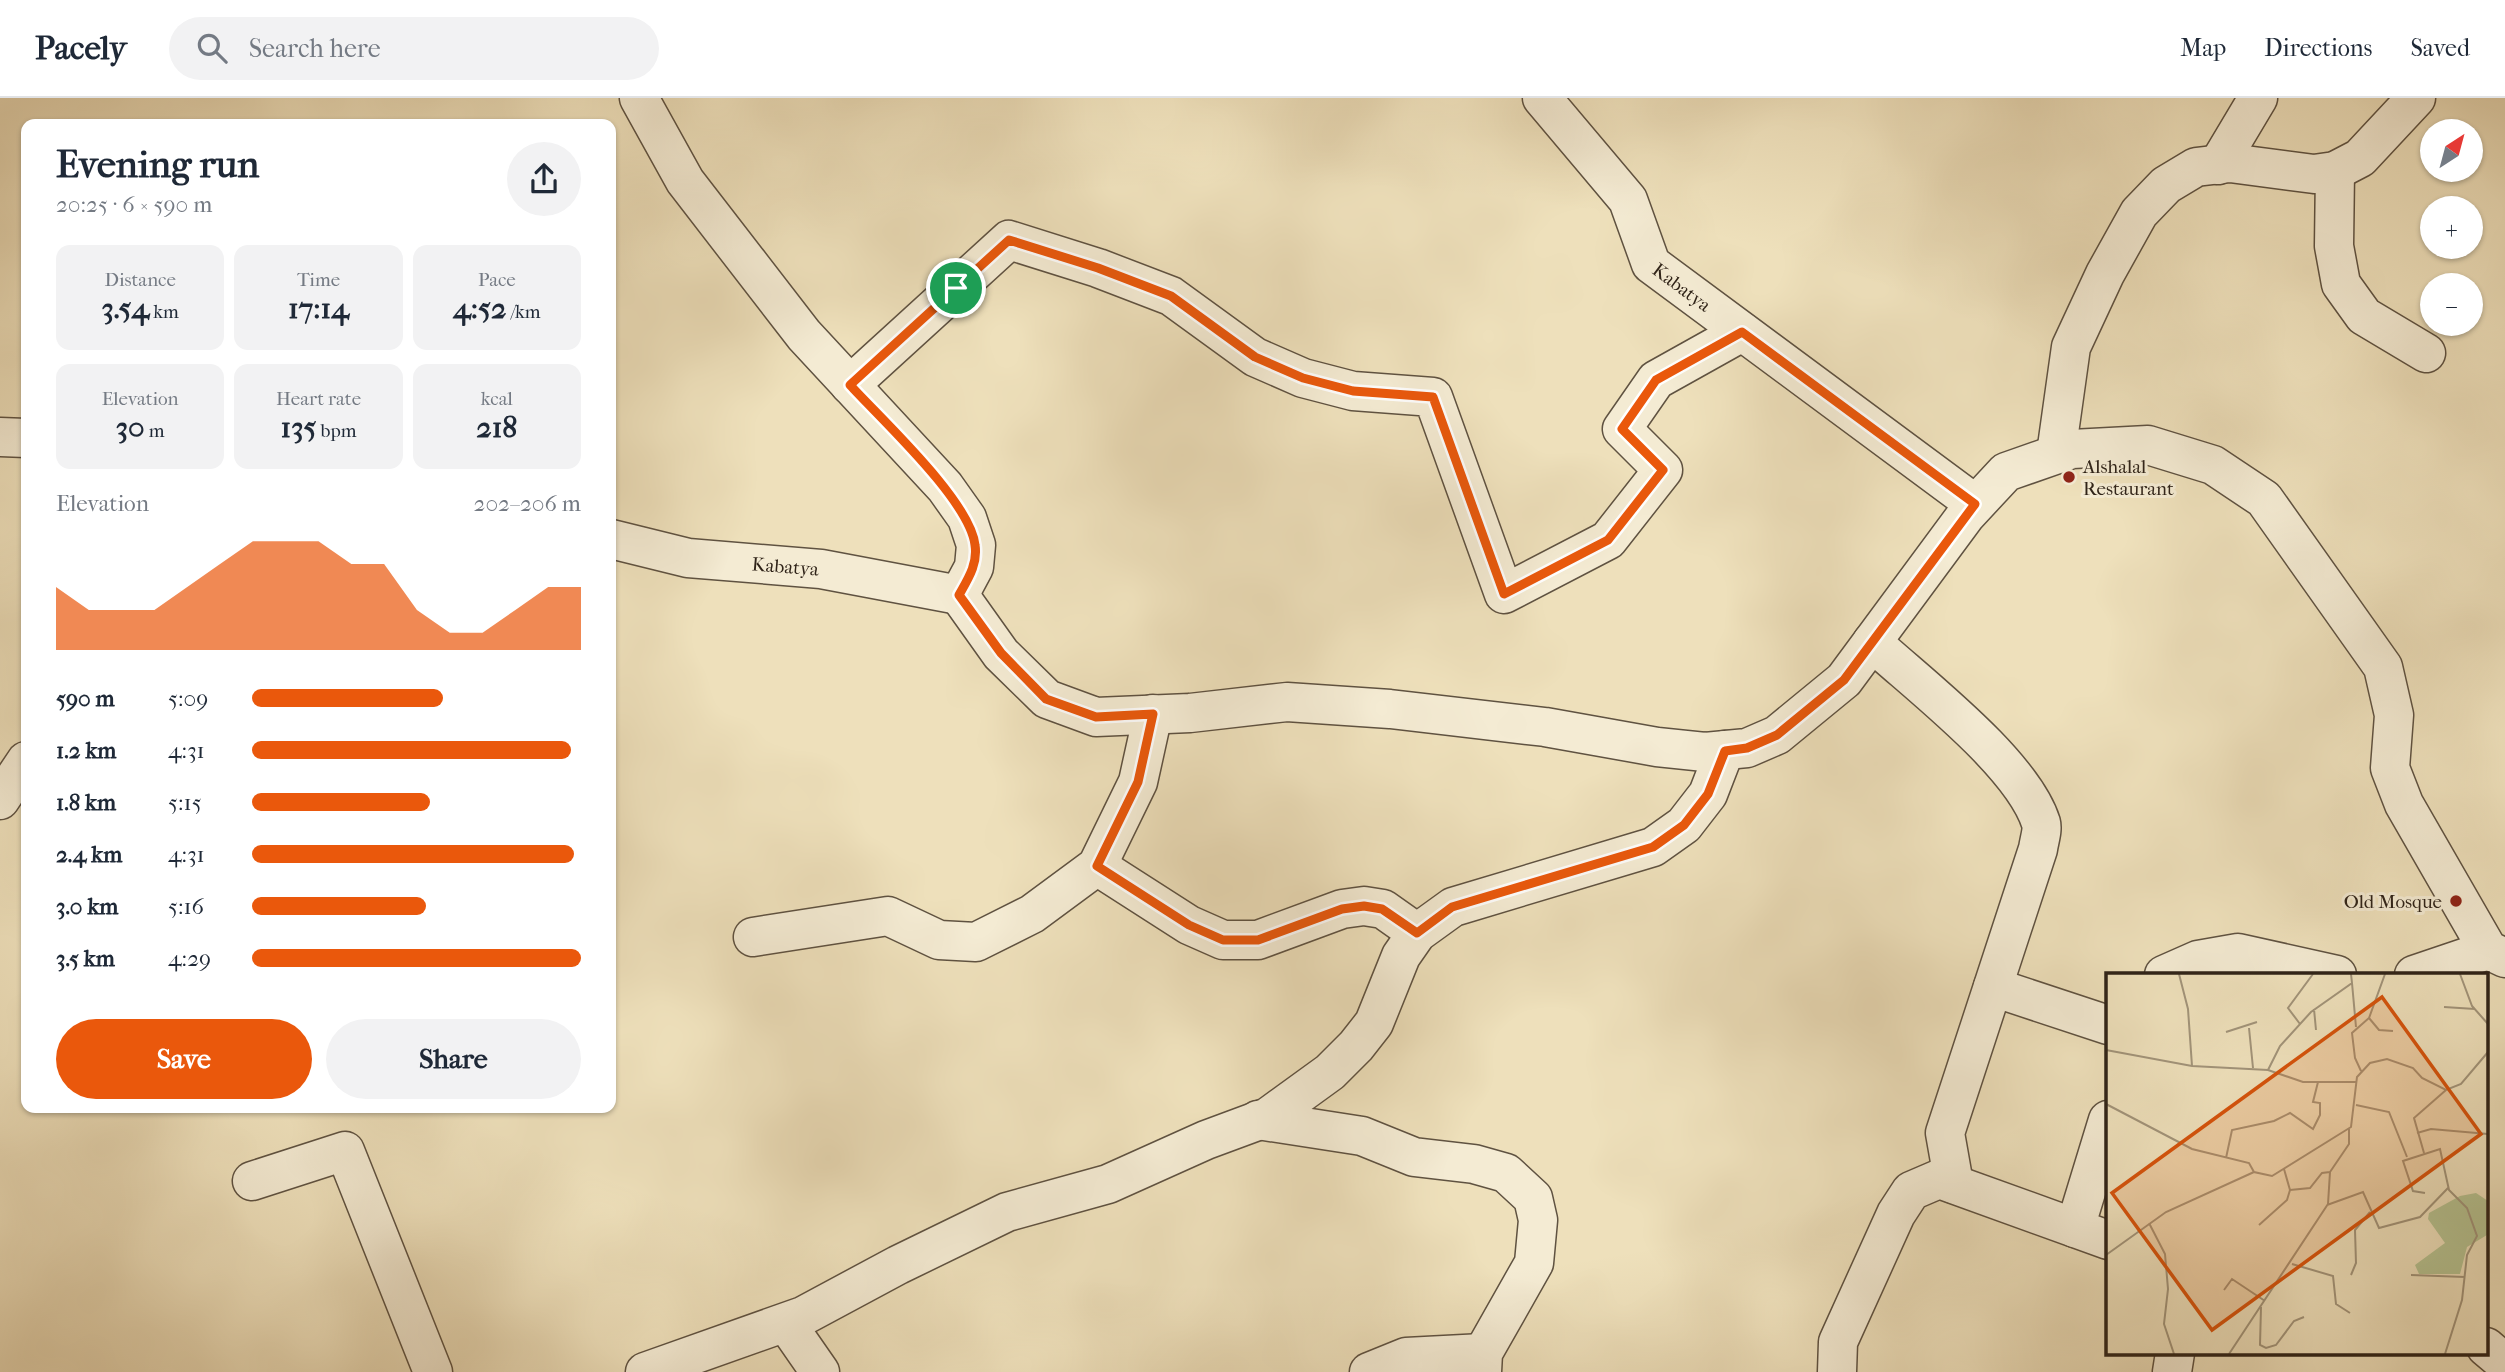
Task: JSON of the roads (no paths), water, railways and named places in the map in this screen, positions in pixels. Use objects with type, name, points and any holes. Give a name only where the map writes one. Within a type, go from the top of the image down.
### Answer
[{"type":"street","points":[[639,98],[685,181],[804,335],[945,487],[967,518],[975,545],[974,568],[959,595],[1001,653],[1046,699],[1096,717],[1190,713],[1287,702],[1390,709],[1545,727],[1657,747],[1705,752],[1747,748],[1777,735],[1844,680],[1975,504],[2006,472],[2072,449],[2148,445],[2213,466],[2264,499],[2383,667],[2394,715],[2390,768],[2404,804],[2496,954],[2422,973]]},
{"type":"street","name":"Kabatya","points":[[1542,98],[1628,200],[1651,264],[1975,504]]},
{"type":"street","points":[[2218,164],[2258,98]]},
{"type":"street","points":[[2056,454],[2071,347],[2105,274],[2139,213],[2166,185],[2196,167],[2230,163],[2314,174],[2335,172],[2360,158],[2416,98]]},
{"type":"street","points":[[2335,172],[2333,246],[2340,284],[2364,316],[2426,353]]},
{"type":"street","points":[[850,385],[1009,240],[1060,256],[1171,296],[1255,357],[1303,378],[1353,391],[1433,397],[1504,594],[1608,540],[1663,470],[1622,429],[1656,380],[1742,332]]},
{"type":"street","points":[[0,438],[21,438]]},
{"type":"street","name":"Kabatya","points":[[616,540],[688,558],[821,569],[959,595]]},
{"type":"street","points":[[1872,642],[1978,737],[2017,779],[2042,826],[2038,849],[1945,1133],[1954,1184]]},
{"type":"street","points":[[752,937],[888,916],[939,940],[976,942],[1032,914],[1097,866],[1138,782],[1153,714]]},
{"type":"street","points":[[645,1372],[803,1316],[898,1265],[1007,1212],[1108,1184],[1206,1140],[1268,1117],[1330,1072],[1356,1046],[1374,1023],[1401,956],[1417,933],[1452,907],[1653,847],[1684,825],[1708,794],[1725,751]]},
{"type":"street","points":[[0,800],[21,768]]},
{"type":"street","points":[[1097,866],[1189,925],[1223,940],[1258,940],[1342,909],[1364,906],[1382,909],[1417,933]]},
{"type":"street","points":[[2169,973],[2198,960],[2238,953],[2328,973]]},
{"type":"street","points":[[1993,986],[2106,1024]]},
{"type":"street","points":[[1258,1120],[1362,1136],[1414,1157],[1474,1164],[1506,1173],[1533,1198],[1538,1220],[1534,1263],[1483,1363],[1406,1357],[1369,1372]]},
{"type":"street","points":[[1837,1372],[1838,1342],[1896,1214],[1911,1191],[1939,1179],[2091,1234],[2106,1133]]},
{"type":"street","points":[[252,1181],[345,1151],[433,1372]]},
{"type":"street","points":[[786,1323],[820,1372]]},
{"type":"street","points":[[2488,1349],[2505,1363]]},
{"type":"street","points":[[2172,1372],[2175,1354]]},
{"type":"place","name":"Alshalal Restaurant","points":[[2069,477]]},
{"type":"place","name":"Old Mosque","points":[[2456,901]]}]
